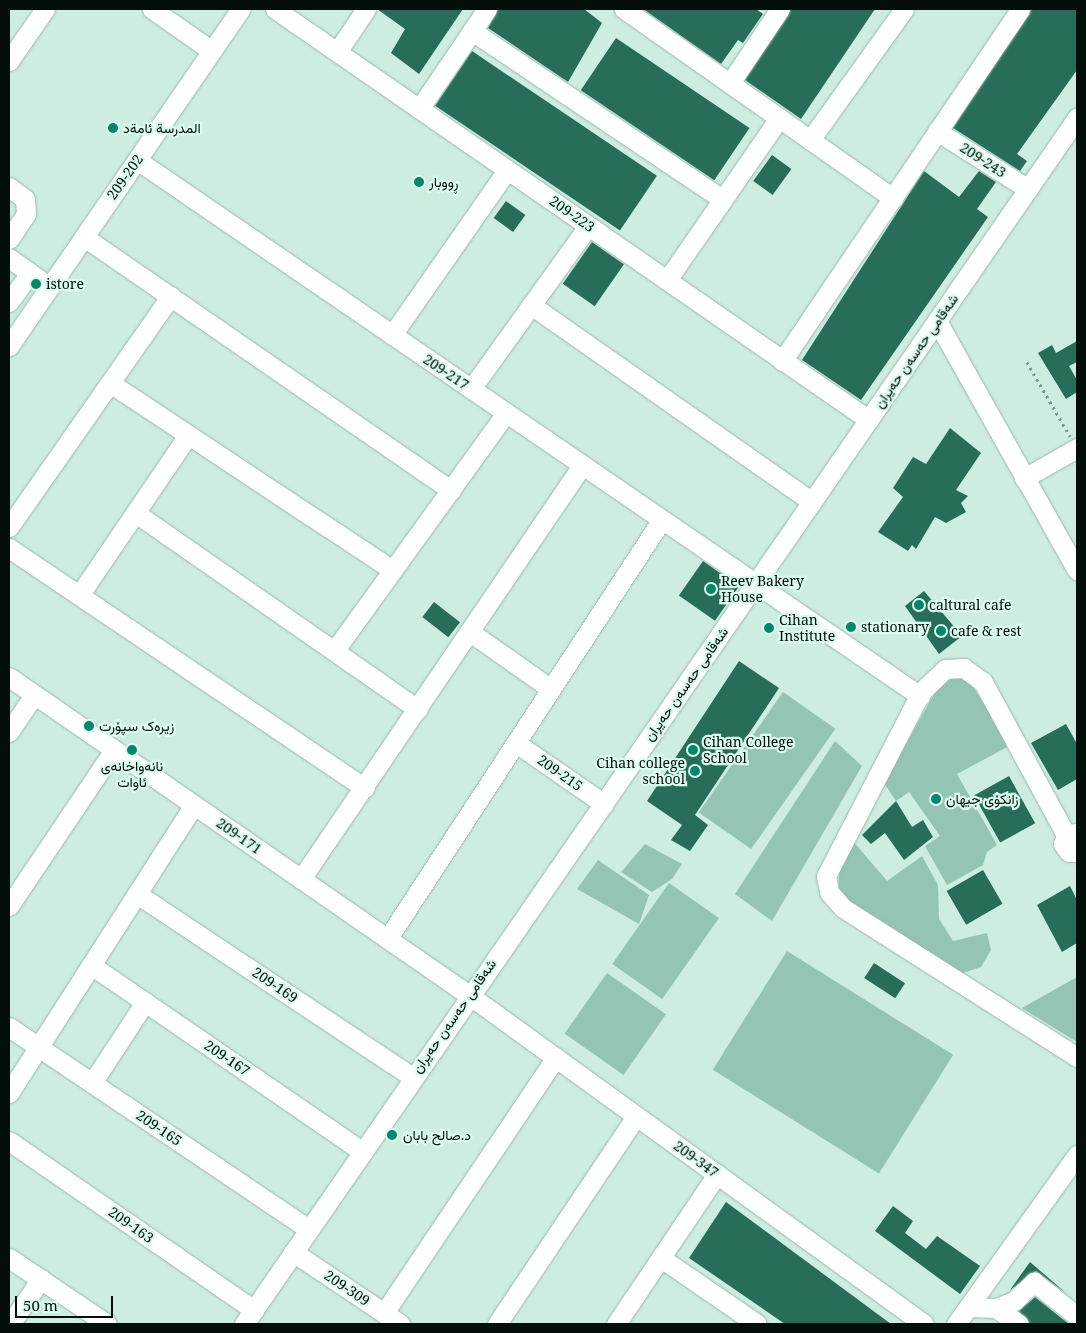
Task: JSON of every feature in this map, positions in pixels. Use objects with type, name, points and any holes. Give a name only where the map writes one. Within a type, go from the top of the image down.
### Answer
[{"type":"street","points":[[9,61],[15,38],[45,9]]},
{"type":"street","points":[[152,9],[212,51]]},
{"type":"street","name":"209-202","points":[[9,346],[242,9]]},
{"type":"street","name":"209-223","points":[[275,9],[869,420]]},
{"type":"street","points":[[337,52],[366,9]]},
{"type":"street","points":[[419,109],[487,9]]},
{"type":"street","points":[[624,9],[892,198]]},
{"type":"street","points":[[730,83],[780,9]]},
{"type":"street","points":[[810,140],[904,9]]},
{"type":"street","points":[[782,360],[1020,9]]},
{"type":"street","points":[[472,31],[722,199]]},
{"type":"street","points":[[667,280],[779,118]]},
{"type":"street","name":"شەقامی حەسەن حەیران","points":[[248,1317],[468,994],[604,804],[1077,118]]},
{"type":"street","name":"209-243","points":[[937,131],[1028,189]]},
{"type":"street","name":"209-217","points":[[137,160],[755,585],[920,696]]},
{"type":"street","points":[[392,335],[507,170]]},
{"type":"street","points":[[9,187],[25,199],[26,214],[9,239]]},
{"type":"street","points":[[471,389],[588,226]]},
{"type":"street","points":[[84,236],[451,490]]},
{"type":"street","points":[[9,258],[50,286]]},
{"type":"street","points":[[9,302],[30,272]]},
{"type":"street","points":[[9,527],[171,296]]},
{"type":"street","points":[[531,305],[812,502]]},
{"type":"street","points":[[937,321],[1077,570]]},
{"type":"street","points":[[110,383],[393,570]]},
{"type":"street","points":[[335,650],[506,413]]},
{"type":"street","points":[[80,594],[188,435]]},
{"type":"street","points":[[1024,478],[1077,448]]},
{"type":"street","points":[[301,879],[365,788],[582,466]]},
{"type":"street","points":[[136,514],[418,709]]},
{"type":"street","points":[[388,938],[662,520]]},
{"type":"street","points":[[9,548],[80,594],[365,788]]},
{"type":"street","points":[[470,632],[551,689]]},
{"type":"street","points":[[1075,846],[974,672],[945,669],[920,696],[832,860],[826,876],[829,892],[843,908],[1077,1057]]},
{"type":"street","name":"209-171","points":[[9,677],[468,994]]},
{"type":"street","points":[[9,732],[34,695]]},
{"type":"street","name":"209-215","points":[[516,743],[604,804]]},
{"type":"street","points":[[9,906],[114,750]]},
{"type":"street","points":[[9,1093],[194,805]]},
{"type":"street","name":"209-169","points":[[137,894],[412,1077]]},
{"type":"street","name":"209-167","points":[[91,965],[362,1151]]},
{"type":"street","name":"209-347","points":[[468,994],[924,1324]]},
{"type":"street","points":[[92,1083],[145,1002]]},
{"type":"street","name":"209-165","points":[[9,1027],[309,1229]]},
{"type":"street","points":[[384,1313],[556,1057]]},
{"type":"street","points":[[497,1324],[636,1116]]},
{"type":"street","name":"209-163","points":[[9,1141],[248,1317]]},
{"type":"street","points":[[967,1317],[1077,1155]]},
{"type":"street","points":[[616,1324],[718,1174]]},
{"type":"street","name":"209-309","points":[[293,1252],[400,1324]]},
{"type":"street","points":[[9,1258],[107,1324]]},
{"type":"street","points":[[661,1258],[757,1324]]},
{"type":"street","points":[[10,1324],[41,1279]]},
{"type":"street","points":[[967,1317],[1014,1301],[1034,1282],[1077,1316]]},
{"type":"street","points":[[996,1308],[1019,1324]]},
{"type":"path","points":[[1027,362],[1077,448]]},
{"type":"green space","points":[[960,676],[969,681],[1011,745],[957,774],[997,845],[987,852],[983,865],[947,885],[925,846],[940,836],[909,792],[896,801],[884,783],[941,682]]},
{"type":"green space","points":[[783,692],[835,729],[751,849],[699,812]]},
{"type":"green space","points":[[835,741],[862,766],[772,921],[735,894]]},
{"type":"green space","points":[[853,841],[887,881],[922,856],[938,885],[939,919],[953,941],[987,933],[991,950],[981,967],[960,974],[839,896],[839,869]]},
{"type":"green space","points":[[645,844],[682,864],[672,879],[652,892],[621,872]]},
{"type":"green space","points":[[598,860],[649,895],[639,924],[577,889]]},
{"type":"green space","points":[[669,883],[719,918],[662,999],[612,964]]},
{"type":"green space","points":[[787,951],[953,1055],[879,1174],[713,1070]]},
{"type":"green space","points":[[607,973],[666,1014],[624,1075],[565,1034]]},
{"type":"green space","points":[[1077,977],[1077,1042],[1022,1008]]},
{"type":"building","points":[[377,9],[463,9],[419,74],[391,53],[405,29]]},
{"type":"building","points":[[498,9],[584,9],[602,23],[568,82],[488,28]]},
{"type":"building","points":[[643,9],[756,9],[763,14],[743,43],[738,40],[721,64]]},
{"type":"building","points":[[791,9],[875,9],[801,119],[745,80]]},
{"type":"building","points":[[1031,9],[1077,9],[1077,70],[1017,154],[1027,161],[1020,171],[953,128]]},
{"type":"building","points":[[616,38],[749,128],[714,180],[581,90]]},
{"type":"building","points":[[472,51],[657,176],[620,230],[435,106]]},
{"type":"building","points":[[772,155],[791,169],[773,195],[753,181]]},
{"type":"building","points":[[924,171],[959,197],[979,171],[996,182],[977,209],[988,217],[861,400],[802,360]]},
{"type":"building","points":[[506,201],[525,215],[513,232],[494,218]]},
{"type":"building","points":[[592,242],[624,264],[595,306],[563,284]]},
{"type":"building","points":[[1077,341],[1077,362],[1069,366],[1077,380],[1077,392],[1066,399],[1038,353],[1052,345],[1056,353]]},
{"type":"building","points":[[950,428],[981,453],[956,490],[968,496],[961,503],[966,512],[946,523],[935,517],[916,549],[912,545],[908,551],[878,532],[903,497],[893,488],[913,457],[926,464]]},
{"type":"building","name":"Reev Bakery House","points":[[703,561],[739,586],[715,621],[679,595]]},
{"type":"building","points":[[924,591],[962,636],[939,654],[905,606]]},
{"type":"building","points":[[434,602],[460,622],[448,637],[422,617]]},
{"type":"building","name":"Cihan college school","points":[[739,661],[779,688],[695,815],[708,825],[690,851],[671,840],[682,825],[647,801]]},
{"type":"building","points":[[1066,724],[1077,744],[1077,779],[1058,790],[1031,743]]},
{"type":"building","points":[[1009,776],[1035,823],[1000,843],[974,795]]},
{"type":"building","points":[[896,801],[912,827],[923,820],[933,837],[904,860],[885,833],[871,844],[862,835]]},
{"type":"building","points":[[983,870],[1002,904],[966,925],[947,891]]},
{"type":"building","points":[[1070,886],[1077,900],[1077,943],[1062,952],[1037,905]]},
{"type":"building","points":[[874,963],[905,983],[895,998],[864,978]]},
{"type":"building","points":[[726,1202],[891,1324],[785,1324],[689,1258]]},
{"type":"building","points":[[893,1206],[913,1221],[905,1233],[926,1249],[937,1236],[980,1266],[960,1294],[875,1231]]},
{"type":"building","points":[[1030,1262],[1066,1293],[1036,1271],[1010,1290]]},
{"type":"building","points":[[1035,1297],[1069,1324],[1030,1324],[1019,1311]]},
{"type":"place","name":"المدرسة ئامةد","points":[[113,128]]},
{"type":"place","name":"ڕووبار","points":[[419,182]]},
{"type":"place","name":"istore","points":[[36,284]]},
{"type":"place","name":"Reev Bakery House","points":[[711,589]]},
{"type":"place","name":"caltural cafe","points":[[919,605]]},
{"type":"place","name":"stationary","points":[[851,627]]},
{"type":"place","name":"Cihan Institute","points":[[769,628]]},
{"type":"place","name":"cafe & rest","points":[[941,631]]},
{"type":"place","name":"زیرەک سپۆرت","points":[[89,726]]},
{"type":"place","name":"نانەواخانەی ئاوات","points":[[132,750]]},
{"type":"place","name":"Cihan College School","points":[[693,750]]},
{"type":"place","name":"Cihan college school","points":[[695,771]]},
{"type":"place","name":"زانکۆی جیھان","points":[[936,799]]},
{"type":"place","name":"د.صالح بابان","points":[[392,1135]]}]
